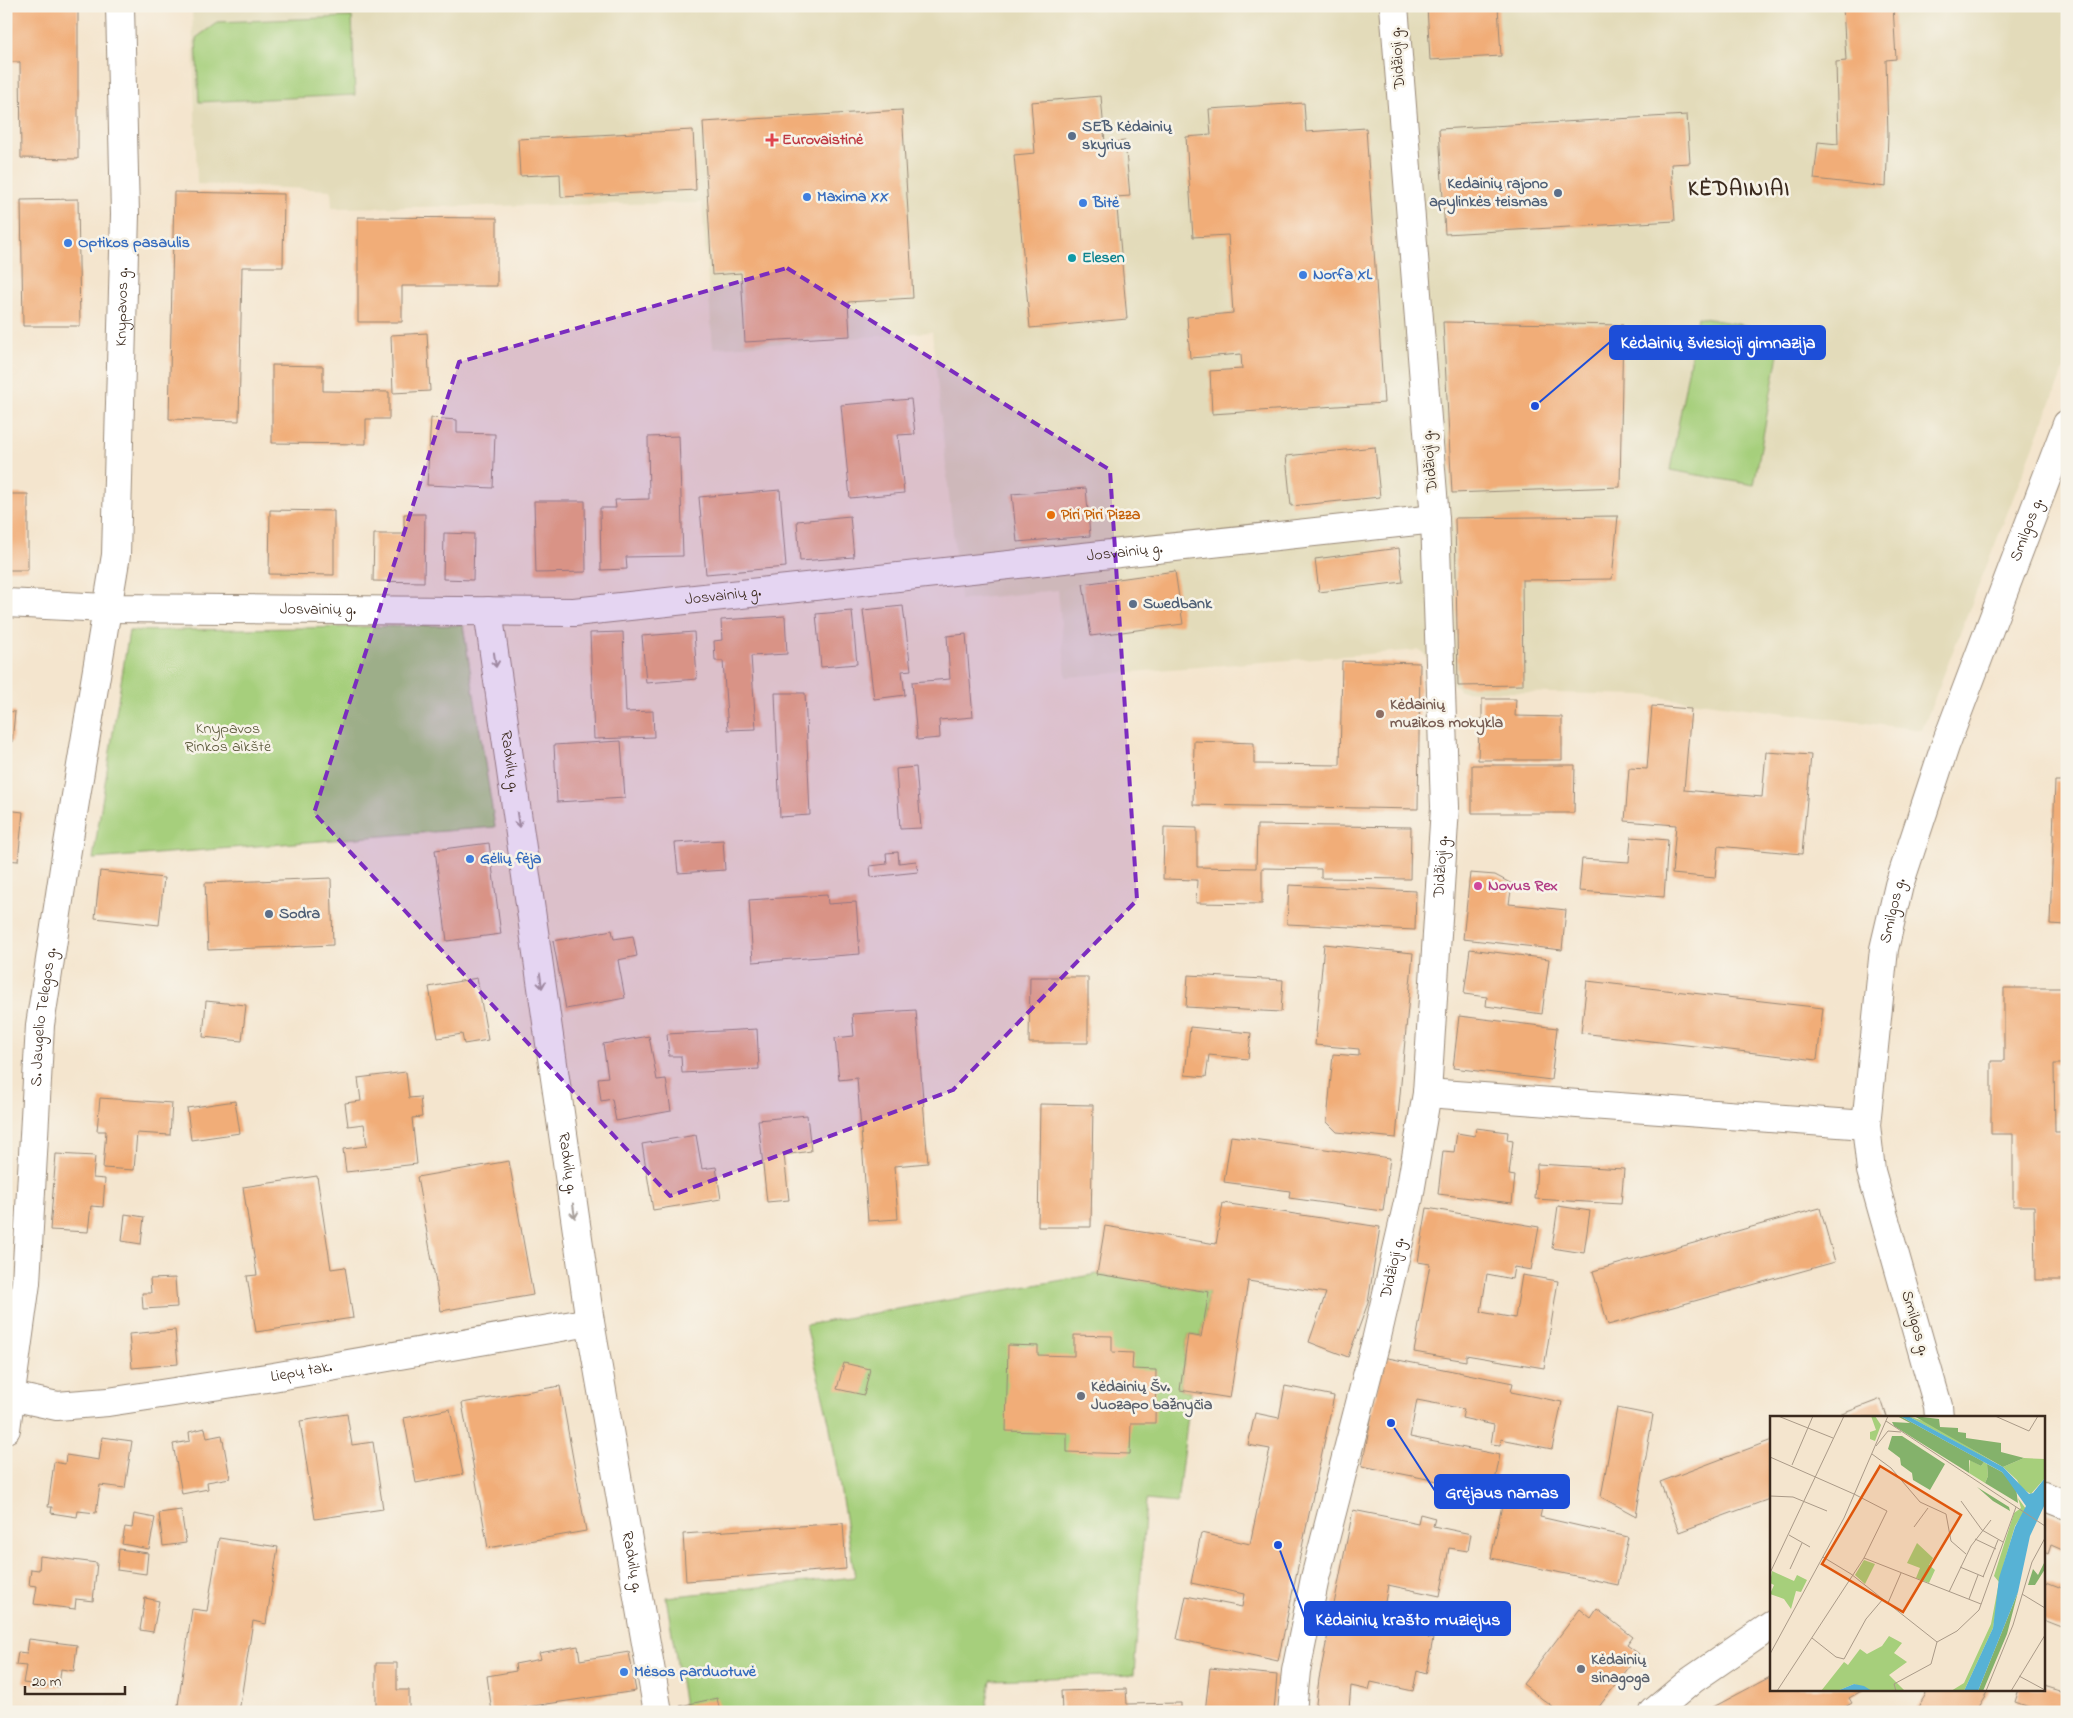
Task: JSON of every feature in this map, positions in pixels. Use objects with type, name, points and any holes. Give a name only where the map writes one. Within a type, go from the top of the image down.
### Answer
[{"type":"street","name":"Knypavos g.","points":[[106,608],[116,556],[125,214],[120,6]]},
{"type":"street","name":"Didžioji g.","points":[[1292,1712],[1296,1671],[1315,1578],[1376,1341],[1409,1198],[1427,1093],[1445,807],[1435,519],[1394,6]]},
{"type":"street","name":"Smilgos g.","points":[[1939,1416],[1938,1406],[1871,1171],[1866,1125],[1884,949],[1899,884],[1945,746],[2067,424]]},
{"type":"street","name":"Josvainių g.","points":[[6,603],[106,608],[574,612],[1435,519]]},
{"type":"street","name":"S. Jaugelio Telegos g.","points":[[6,1429],[11,1396],[16,1281],[40,1025],[106,608]]},
{"type":"street","name":"Radvilų g.","points":[[488,611],[590,1322],[658,1712]]},
{"type":"street","points":[[1427,1093],[1866,1125]]},
{"type":"street","name":"Liepų tak.","points":[[11,1396],[57,1406],[108,1402],[273,1377],[590,1322]]},
{"type":"street","points":[[2046,1497],[2067,1505]]},
{"type":"street","points":[[1654,1712],[1692,1680],[1770,1626]]},
{"type":"highlighted area","points":[[787,268],[1110,470],[1137,900],[953,1090],[670,1196],[314,813],[459,362]]},
{"type":"shaded area","points":[[192,6],[2067,6],[2067,361],[1922,730],[1641,695],[1460,691],[1420,650],[1066,677],[1058,590],[960,600],[932,332],[713,348],[702,203],[332,208],[331,190],[197,184]]},
{"type":"green space","points":[[352,17],[355,95],[199,102],[196,38],[218,22]]},
{"type":"green space","points":[[1698,317],[1782,332],[1754,485],[1670,470]]},
{"type":"green space","name":"Knypavos Rinkos aikštė","points":[[463,625],[495,827],[93,859],[129,631]]},
{"type":"green space","points":[[1097,1274],[1209,1292],[1201,1337],[1188,1335],[1180,1390],[1191,1392],[1177,1503],[1146,1500],[1134,1675],[991,1680],[985,1712],[685,1712],[666,1597],[855,1577],[829,1422],[806,1325]]},
{"type":"building","points":[[6,6],[78,6],[78,159],[21,158],[20,62],[6,62]]},
{"type":"building","points":[[1427,6],[1498,6],[1501,56],[1430,60]]},
{"type":"building","points":[[1843,6],[1893,6],[1896,59],[1886,60],[1888,135],[1886,187],[1814,179],[1818,142],[1838,144],[1836,62],[1846,61]]},
{"type":"building","name":"Elesen","points":[[1101,96],[1105,143],[1125,141],[1130,196],[1116,197],[1127,319],[1030,328],[1014,155],[1035,153],[1031,102]]},
{"type":"building","name":"Norfa XL","points":[[1304,103],[1306,132],[1366,128],[1384,403],[1212,414],[1210,371],[1242,369],[1241,354],[1190,358],[1187,317],[1233,313],[1228,235],[1193,237],[1186,137],[1211,135],[1209,109]]},
{"type":"building","name":"Maxima XX","points":[[902,110],[913,298],[848,302],[850,336],[745,342],[741,273],[712,275],[703,122]]},
{"type":"building","name":"Kedainių rajono apylinkės teismas","points":[[1687,115],[1690,163],[1671,164],[1675,221],[1445,234],[1439,129]]},
{"type":"building","points":[[693,130],[696,190],[561,197],[560,174],[520,176],[518,139]]},
{"type":"building","points":[[174,192],[284,194],[283,267],[242,267],[239,421],[169,419]]},
{"type":"building","points":[[78,199],[80,326],[23,326],[21,200]]},
{"type":"building","points":[[358,217],[497,218],[497,286],[402,286],[402,322],[358,322]]},
{"type":"building","points":[[1443,322],[1623,325],[1620,487],[1452,493]]},
{"type":"building","points":[[427,333],[430,391],[393,393],[391,335]]},
{"type":"building","points":[[272,365],[323,366],[323,391],[389,392],[389,419],[366,419],[366,444],[272,443]]},
{"type":"building","points":[[911,399],[915,434],[898,435],[904,493],[850,498],[841,405]]},
{"type":"building","points":[[431,418],[457,420],[457,433],[495,434],[493,488],[427,485]]},
{"type":"building","points":[[679,436],[683,556],[626,557],[627,569],[601,570],[600,508],[616,508],[615,500],[649,499],[648,437]]},
{"type":"building","points":[[1375,447],[1380,497],[1291,506],[1286,456]]},
{"type":"building","name":"Piri Piri Pizza","points":[[1086,488],[1090,536],[1017,542],[1012,494]]},
{"type":"building","points":[[780,490],[786,567],[706,574],[699,497]]},
{"type":"building","points":[[6,494],[28,494],[28,570],[6,570]]},
{"type":"building","points":[[534,501],[585,501],[586,572],[536,573]]},
{"type":"building","points":[[270,510],[334,511],[334,575],[269,574]]},
{"type":"building","points":[[404,514],[425,514],[424,582],[373,581],[374,534],[404,534]]},
{"type":"building","points":[[850,516],[854,557],[800,561],[797,521]]},
{"type":"building","points":[[1618,516],[1612,579],[1522,580],[1523,685],[1458,686],[1455,518]]},
{"type":"building","points":[[444,533],[474,534],[473,580],[443,579]]},
{"type":"building","points":[[1399,548],[1403,582],[1319,592],[1315,559]]},
{"type":"building","name":"Swedbank","points":[[1175,571],[1183,624],[1091,636],[1083,584]]},
{"type":"building","points":[[903,606],[911,670],[902,671],[905,695],[874,699],[863,610]]},
{"type":"building","points":[[852,611],[857,664],[821,667],[816,614]]},
{"type":"building","points":[[785,616],[787,654],[751,656],[756,729],[728,730],[723,661],[715,661],[714,641],[722,640],[721,620]]},
{"type":"building","points":[[623,632],[626,712],[653,711],[654,737],[594,739],[590,633]]},
{"type":"building","points":[[694,632],[697,679],[646,683],[642,636]]},
{"type":"building","points":[[966,634],[973,717],[939,720],[940,738],[917,740],[912,682],[950,679],[947,636]]},
{"type":"building","name":"Kėdainių muzikos mokykla","points":[[1342,661],[1420,663],[1418,809],[1193,805],[1194,741],[1254,743],[1254,764],[1340,765]]},
{"type":"building","points":[[775,693],[805,693],[810,815],[780,817]]},
{"type":"building","points":[[1482,699],[1516,699],[1515,716],[1562,717],[1562,760],[1478,760],[1479,719],[1482,719]]},
{"type":"building","points":[[1652,706],[1691,709],[1684,790],[1762,797],[1766,752],[1811,755],[1802,854],[1718,846],[1715,878],[1672,874],[1676,825],[1625,821],[1629,768],[1647,769]]},
{"type":"building","points":[[6,711],[15,712],[12,742],[6,741]]},
{"type":"building","points":[[621,741],[625,798],[557,802],[554,745]]},
{"type":"building","points":[[1472,765],[1575,765],[1574,813],[1472,813]]},
{"type":"building","points":[[916,767],[921,828],[900,829],[896,769]]},
{"type":"building","points":[[2055,781],[2067,781],[2067,925],[2050,924]]},
{"type":"building","points":[[6,810],[23,812],[18,861],[6,860]]},
{"type":"building","points":[[1257,825],[1411,827],[1410,879],[1321,878],[1321,869],[1262,868],[1262,904],[1196,903],[1197,880],[1163,879],[1164,827],[1197,828],[1197,867],[1256,868]]},
{"type":"building","points":[[1631,837],[1668,840],[1664,897],[1579,891],[1582,859],[1629,862]]},
{"type":"building","points":[[723,840],[725,870],[678,873],[675,843]]},
{"type":"building","points":[[489,843],[501,934],[447,941],[435,850]]},
{"type":"building","points":[[898,852],[899,863],[916,861],[918,872],[871,877],[870,866],[887,864],[886,853]]},
{"type":"building","points":[[100,871],[164,878],[159,925],[95,918]]},
{"type":"building","points":[[1470,873],[1495,875],[1512,884],[1509,904],[1566,910],[1562,950],[1463,939]]},
{"type":"building","name":"Sodra","points":[[331,878],[333,945],[208,950],[205,883]]},
{"type":"building","points":[[1289,885],[1416,891],[1415,930],[1287,924]]},
{"type":"building","points":[[827,895],[828,904],[856,902],[860,954],[753,962],[749,900]]},
{"type":"building","points":[[612,930],[614,939],[633,936],[637,956],[618,960],[625,998],[566,1009],[553,941]]},
{"type":"building","points":[[1324,944],[1413,953],[1396,1138],[1337,1132],[1327,1122],[1333,1054],[1359,1056],[1359,1049],[1315,1045]]},
{"type":"building","points":[[1470,949],[1549,959],[1542,1014],[1486,1006],[1487,997],[1464,994]]},
{"type":"building","points":[[1188,975],[1283,980],[1281,1012],[1186,1007]]},
{"type":"building","points":[[1030,977],[1088,977],[1088,1043],[1029,1043]]},
{"type":"building","points":[[477,978],[488,1040],[464,1044],[462,1034],[438,1038],[429,987]]},
{"type":"building","points":[[1587,981],[1823,1008],[1817,1060],[1581,1033]]},
{"type":"building","points":[[2004,988],[2066,988],[2067,1064],[2054,1064],[2055,1132],[2067,1132],[2067,1280],[2035,1280],[2034,1206],[2013,1206],[2013,1134],[1991,1134],[1991,1061],[2004,1061]]},
{"type":"building","points":[[206,1001],[246,1005],[242,1041],[203,1037]]},
{"type":"building","points":[[916,1010],[928,1163],[894,1166],[898,1219],[868,1221],[857,1078],[839,1080],[835,1038],[854,1036],[852,1014]]},
{"type":"building","points":[[1459,1016],[1557,1028],[1551,1080],[1453,1068]]},
{"type":"building","points":[[1190,1027],[1251,1033],[1248,1059],[1209,1055],[1206,1077],[1185,1075]]},
{"type":"building","points":[[757,1029],[759,1069],[682,1073],[681,1056],[669,1056],[667,1034]]},
{"type":"building","points":[[649,1036],[657,1080],[666,1079],[671,1111],[616,1121],[612,1099],[601,1101],[598,1078],[608,1077],[603,1044]]},
{"type":"building","points":[[406,1072],[409,1098],[420,1097],[422,1117],[412,1118],[417,1164],[346,1172],[343,1149],[367,1146],[364,1124],[348,1126],[345,1103],[361,1101],[358,1078]]},
{"type":"building","points":[[100,1098],[172,1103],[170,1135],[137,1133],[134,1170],[103,1168],[106,1131],[97,1131]]},
{"type":"building","points":[[235,1101],[240,1133],[191,1140],[187,1108]]},
{"type":"building","points":[[1040,1104],[1093,1105],[1091,1227],[1038,1227]]},
{"type":"building","points":[[807,1115],[811,1151],[784,1155],[789,1200],[767,1202],[758,1120]]},
{"type":"building","points":[[1476,1128],[1508,1132],[1507,1140],[1513,1141],[1509,1175],[1515,1176],[1512,1203],[1438,1194],[1443,1151],[1454,1152],[1457,1133],[1475,1136]]},
{"type":"building","points":[[696,1135],[702,1169],[716,1167],[721,1199],[653,1210],[642,1144]]},
{"type":"building","points":[[1231,1136],[1390,1158],[1383,1211],[1289,1198],[1290,1191],[1224,1182]]},
{"type":"building","points":[[56,1154],[95,1156],[93,1178],[105,1179],[103,1207],[91,1206],[88,1232],[50,1230]]},
{"type":"building","points":[[509,1161],[533,1295],[441,1311],[417,1177]]},
{"type":"building","points":[[1537,1164],[1624,1169],[1621,1204],[1535,1199]]},
{"type":"building","points":[[317,1176],[331,1269],[345,1267],[353,1318],[256,1332],[247,1276],[257,1275],[243,1187]]},
{"type":"building","points":[[1223,1203],[1380,1227],[1368,1303],[1348,1357],[1309,1342],[1326,1293],[1248,1281],[1230,1398],[1180,1390],[1188,1335],[1201,1337],[1209,1292],[1097,1274],[1105,1226],[1216,1244]]},
{"type":"building","points":[[1558,1206],[1590,1211],[1584,1253],[1552,1248]]},
{"type":"building","points":[[1427,1208],[1539,1227],[1531,1270],[1514,1267],[1512,1279],[1487,1274],[1481,1312],[1515,1318],[1522,1275],[1558,1281],[1544,1368],[1466,1355],[1466,1361],[1414,1352],[1430,1264],[1418,1262]]},
{"type":"building","points":[[1820,1208],[1835,1262],[1608,1325],[1593,1271]]},
{"type":"building","points":[[125,1214],[144,1217],[141,1244],[122,1241]]},
{"type":"building","points":[[175,1278],[177,1307],[143,1309],[142,1293],[151,1293],[150,1279]]},
{"type":"building","points":[[175,1330],[178,1364],[132,1368],[129,1334]]},
{"type":"building","name":"Kėdainių Šv. Juozapo bažnyčia","points":[[1074,1335],[1112,1336],[1112,1352],[1133,1353],[1132,1369],[1156,1370],[1155,1423],[1131,1423],[1130,1454],[1067,1452],[1067,1433],[1006,1431],[1008,1345],[1038,1346],[1038,1355],[1074,1356]]},
{"type":"building","points":[[1383,1357],[1513,1383],[1511,1392],[1562,1402],[1552,1449],[1501,1439],[1500,1445],[1491,1444],[1494,1425],[1462,1418],[1464,1409],[1417,1400],[1410,1437],[1500,1455],[1493,1492],[1362,1466]]},
{"type":"building","points":[[844,1363],[870,1369],[864,1395],[837,1389]]},
{"type":"building","points":[[560,1386],[586,1531],[488,1548],[462,1403]]},
{"type":"building","points":[[1285,1386],[1334,1396],[1278,1661],[1177,1639],[1186,1596],[1242,1607],[1244,1594],[1191,1583],[1201,1533],[1250,1544],[1270,1449],[1248,1445],[1255,1413],[1279,1418]]},
{"type":"building","points":[[1881,1399],[1887,1416],[1837,1416]]},
{"type":"building","points":[[1617,1408],[1653,1415],[1636,1516],[1601,1497]]},
{"type":"building","points":[[450,1409],[463,1474],[416,1483],[404,1418]]},
{"type":"building","points":[[347,1414],[352,1445],[373,1442],[383,1509],[315,1519],[300,1421]]},
{"type":"building","points":[[205,1428],[207,1438],[222,1435],[230,1478],[207,1482],[208,1489],[182,1494],[173,1444],[190,1441],[189,1432]]},
{"type":"building","points":[[102,1437],[132,1441],[125,1488],[100,1485],[96,1513],[78,1511],[77,1517],[51,1513],[52,1507],[48,1507],[54,1462],[65,1464],[66,1455],[99,1460]]},
{"type":"building","points":[[1770,1441],[1770,1499],[1679,1532],[1660,1482]]},
{"type":"building","points":[[1505,1491],[1544,1499],[1540,1517],[1628,1537],[1618,1585],[1491,1558]]},
{"type":"building","points":[[181,1510],[186,1543],[163,1546],[159,1513]]},
{"type":"building","points":[[1353,1510],[1418,1523],[1420,1514],[1435,1518],[1433,1526],[1471,1534],[1468,1551],[1449,1548],[1440,1596],[1388,1585],[1383,1613],[1431,1622],[1428,1638],[1433,1639],[1426,1674],[1417,1671],[1413,1691],[1371,1682],[1369,1690],[1351,1686],[1349,1708],[1361,1710],[1360,1712],[1315,1712],[1319,1679]]},
{"type":"building","points":[[2046,1512],[2067,1520],[2067,1552],[2051,1545],[2048,1554],[2046,1553]]},
{"type":"building","points":[[134,1514],[155,1518],[149,1549],[122,1544],[125,1527],[132,1528]]},
{"type":"building","points":[[843,1523],[846,1569],[686,1581],[683,1534]]},
{"type":"building","points":[[219,1538],[278,1547],[266,1624],[253,1621],[239,1712],[177,1712],[192,1609],[207,1611]]},
{"type":"building","points":[[119,1549],[148,1553],[146,1574],[117,1570]]},
{"type":"building","points":[[40,1556],[97,1563],[93,1601],[76,1599],[75,1609],[34,1604],[37,1586],[29,1585],[31,1569],[39,1570]]},
{"type":"building","points":[[2046,1582],[2067,1590],[2067,1629],[2046,1621]]},
{"type":"building","points":[[145,1598],[159,1601],[153,1632],[140,1630]]},
{"type":"building","name":"Kėdainių sinagoga","points":[[1580,1609],[1591,1618],[1597,1609],[1633,1637],[1627,1645],[1639,1654],[1595,1712],[1559,1712],[1523,1684]]},
{"type":"building","points":[[29,1639],[77,1645],[74,1671],[61,1669],[59,1687],[23,1683],[26,1666],[16,1665],[18,1652],[27,1653]]},
{"type":"building","points":[[578,1646],[580,1660],[629,1652],[636,1691],[492,1712],[487,1676],[516,1671],[515,1664],[541,1659],[539,1653]]},
{"type":"building","points":[[376,1663],[397,1663],[397,1690],[409,1690],[409,1712],[376,1712]]},
{"type":"building","points":[[1210,1668],[1277,1675],[1274,1712],[1205,1712]]},
{"type":"building","points":[[1770,1677],[1770,1690],[1863,1690],[1849,1698],[1852,1703],[1836,1712],[1704,1712]]},
{"type":"building","points":[[2046,1688],[2067,1694],[2066,1712],[2043,1712],[2015,1702],[2019,1690],[2046,1690]]},
{"type":"building","points":[[1126,1689],[1127,1704],[1181,1703],[1181,1712],[1062,1712],[1061,1691]]},
{"type":"building","points":[[1928,1690],[1989,1690],[1976,1712],[1915,1712]]},
{"type":"building","points":[[717,1698],[720,1712],[682,1712],[680,1706]]},
{"type":"place","name":"SEB Kėdainių skyrius","points":[[1072,136]]},
{"type":"place","name":"Eurovaistinė","points":[[772,140]]},
{"type":"place","name":"Kedainių rajono apylinkės teismas","points":[[1558,193]]},
{"type":"place","name":"Maxima XX","points":[[807,197]]},
{"type":"place","name":"Bitė","points":[[1083,203]]},
{"type":"place","name":"Optikos pasaulis","points":[[68,243]]},
{"type":"place","name":"Elesen","points":[[1072,258]]},
{"type":"place","name":"Norfa XL","points":[[1303,275]]},
{"type":"place","name":"Kėdainių šviesioji gimnazija","points":[[1535,406]]},
{"type":"place","name":"Piri Piri Pizza","points":[[1051,515]]},
{"type":"place","name":"Swedbank","points":[[1133,604]]},
{"type":"place","name":"Kėdainių muzikos mokykla","points":[[1380,714]]},
{"type":"place","name":"Gėlių fėja","points":[[470,859]]},
{"type":"place","name":"Novus Rex","points":[[1478,886]]},
{"type":"place","name":"Sodra","points":[[269,914]]},
{"type":"place","name":"Kėdainių Šv. Juozapo bažnyčia","points":[[1081,1396]]},
{"type":"place","name":"Grėjaus namas","points":[[1391,1423]]},
{"type":"place","name":"Kėdainių krašto muziejus","points":[[1278,1545]]},
{"type":"place","name":"Kėdainių sinagoga","points":[[1581,1669]]},
{"type":"place","name":"Mėsos parduotuvė","points":[[624,1672]]},
{"type":"district","name":"KĖDAINIAI","points":[[1739,190]]}]
